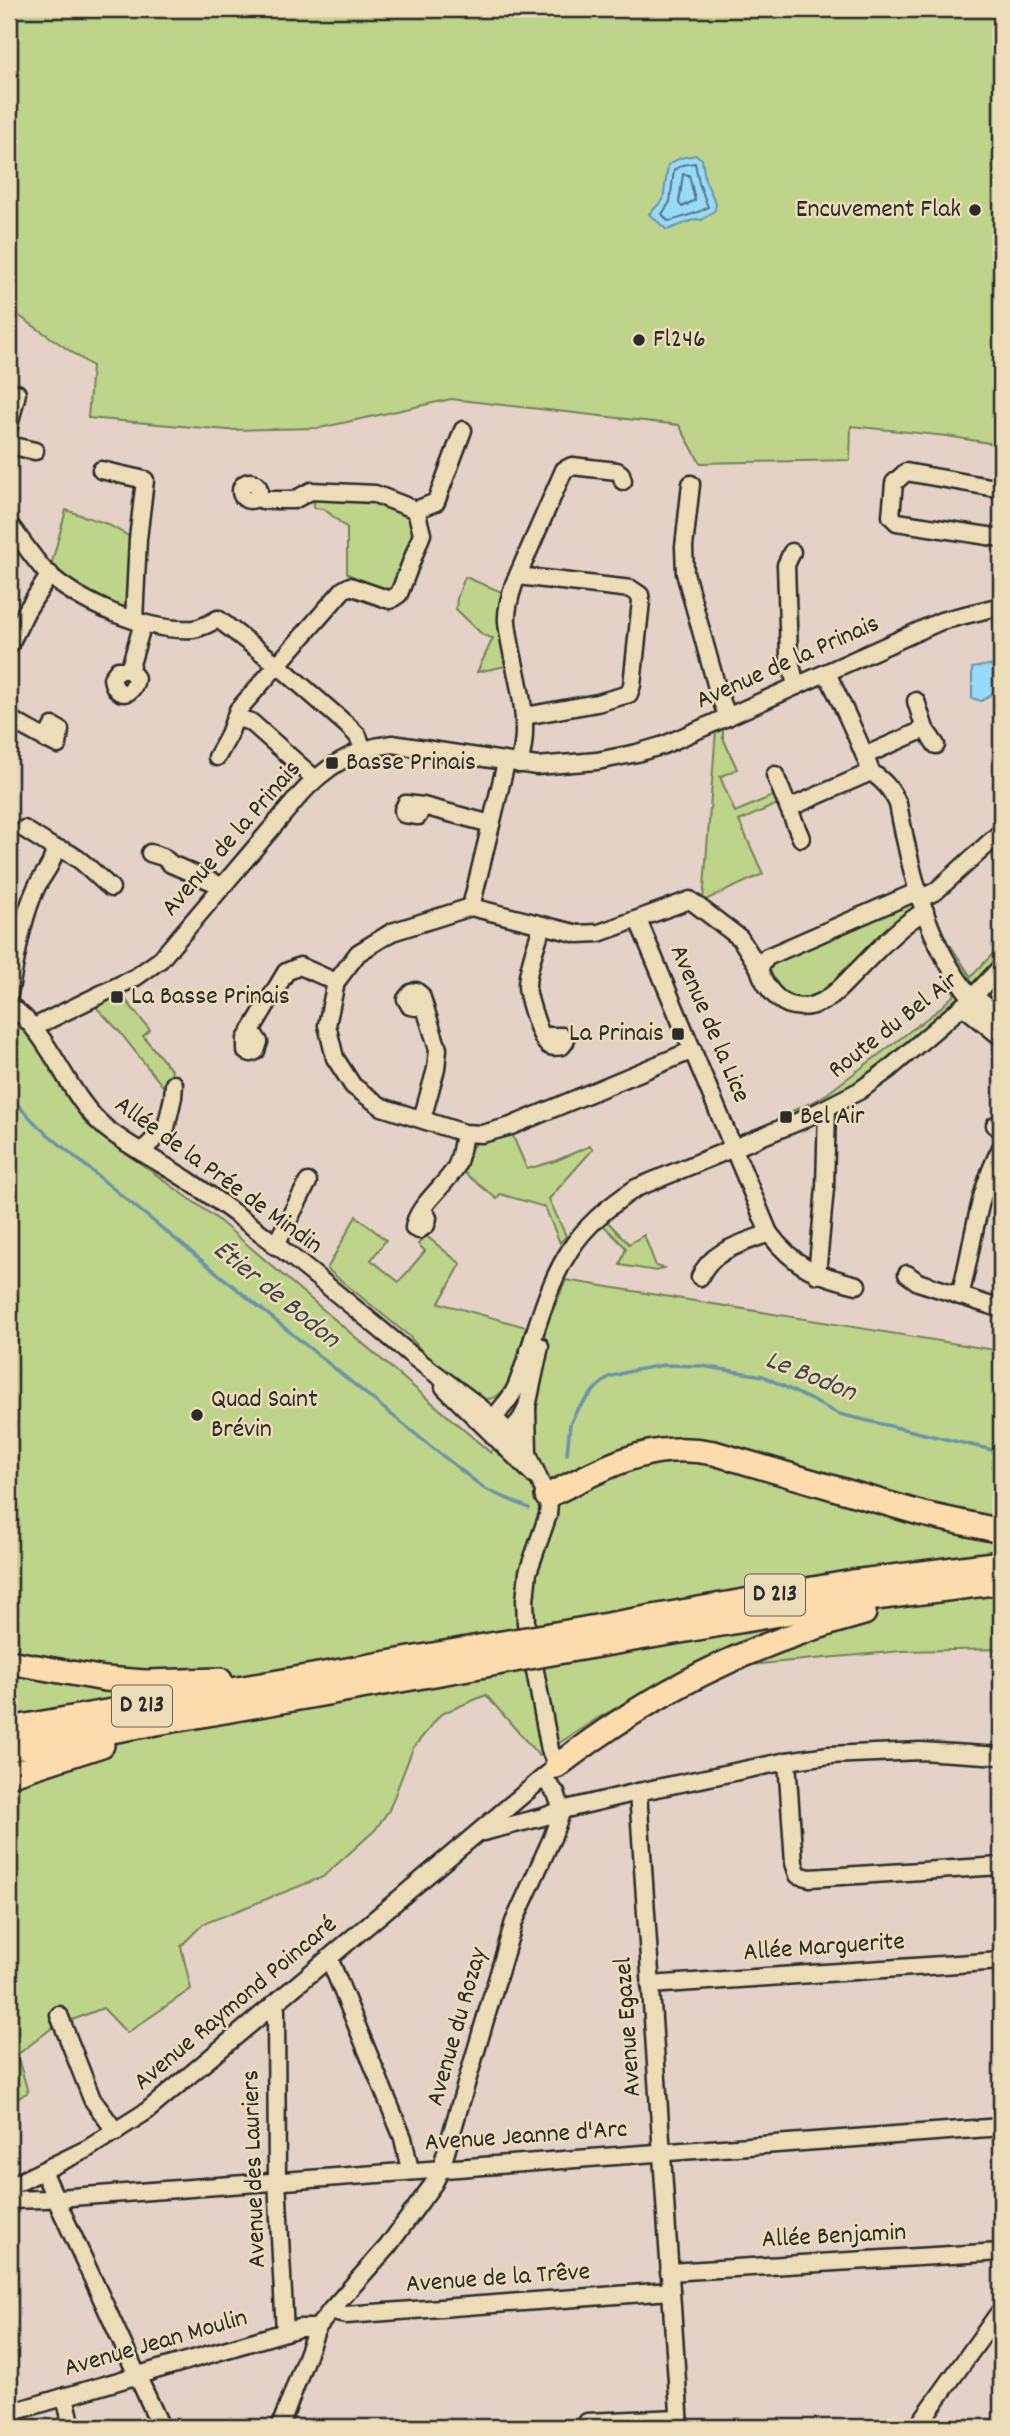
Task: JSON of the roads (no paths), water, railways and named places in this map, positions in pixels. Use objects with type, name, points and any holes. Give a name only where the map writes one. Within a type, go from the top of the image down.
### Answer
[{"type":"highway","points":[[542,1487],[637,1454],[690,1448],[923,1514],[1001,1531]]},
{"type":"highway","name":"D 213","points":[[9,1749],[551,1644],[853,1582],[1001,1563]]},
{"type":"highway","name":"D 213","points":[[551,1644],[1001,1582]]},
{"type":"highway","points":[[550,1772],[602,1731],[709,1669],[764,1645],[830,1622],[913,1602],[933,1590]]},
{"type":"highway","name":"D 213","points":[[9,1729],[275,1683],[497,1654]]},
{"type":"highway","points":[[9,1662],[105,1679],[145,1682],[261,1678],[275,1683]]},
{"type":"highway","points":[[9,1775],[132,1736],[166,1729],[182,1717]]},
{"type":"street","points":[[9,426],[17,393]]},
{"type":"street","points":[[257,497],[262,500],[294,500],[311,491],[375,494],[416,510],[436,502],[463,430]]},
{"type":"street","points":[[9,444],[36,451]]},
{"type":"street","points":[[471,907],[491,824],[525,716],[507,621],[508,603],[564,470],[572,466],[617,471],[623,481]]},
{"type":"street","points":[[101,470],[145,480],[138,539],[139,622],[130,670]]},
{"type":"street","points":[[1001,489],[906,472],[894,483],[891,516],[897,522],[1001,538]]},
{"type":"street","points":[[691,484],[684,547],[685,573],[719,695],[728,717]]},
{"type":"street","points":[[217,757],[239,710],[346,587],[390,600],[399,594],[422,534],[416,510]]},
{"type":"street","points":[[9,524],[50,574],[79,595],[139,622],[195,629],[218,619],[278,665],[347,725],[358,736],[363,749]]},
{"type":"street","points":[[792,552],[786,565],[789,656],[796,686]]},
{"type":"street","points":[[9,646],[27,610],[50,574]]},
{"type":"street","points":[[518,576],[631,589],[640,595],[629,694],[597,703],[525,716]]},
{"type":"street","name":"Avenue de la Prinais","points":[[34,1027],[136,977],[160,960],[314,778],[338,761],[363,749],[392,744],[537,766],[569,765],[637,753],[664,745],[941,621],[1001,606]]},
{"type":"street","points":[[827,673],[866,755],[871,772],[892,791],[898,804],[920,900],[946,960],[970,1000],[1001,1037]]},
{"type":"street","points":[[916,701],[925,729],[936,745]]},
{"type":"street","points":[[237,718],[251,722],[314,778]]},
{"type":"street","points":[[9,719],[46,740]]},
{"type":"street","points":[[866,755],[925,729]]},
{"type":"street","points":[[789,808],[871,772]]},
{"type":"street","points":[[775,775],[801,838]]},
{"type":"street","points":[[423,806],[491,824]]},
{"type":"street","points":[[24,829],[54,848],[62,849],[75,857],[111,888]]},
{"type":"street","points":[[759,968],[767,957],[781,950],[920,900],[936,891],[1001,832]]},
{"type":"street","points":[[9,994],[29,907],[37,885],[54,858],[54,848]]},
{"type":"street","points":[[150,853],[222,886]]},
{"type":"street","points":[[692,1050],[511,1126],[482,1134],[464,1133],[382,1107],[353,1086],[335,1058],[327,1025],[336,982],[358,953],[383,936],[471,907],[578,934],[599,933],[690,900],[740,938],[766,948],[781,950]]},
{"type":"street","points":[[740,938],[772,993],[785,1004],[805,1008],[821,1003],[844,984],[908,921],[920,900]]},
{"type":"street","name":"Avenue de la Lice","points":[[638,920],[769,1233],[793,1261],[817,1275]]},
{"type":"street","points":[[542,926],[527,986],[528,998],[542,1035]]},
{"type":"street","name":"Route du Bel Air","points":[[544,1308],[569,1251],[614,1202],[636,1188],[827,1108],[871,1083],[970,1000],[1001,967]]},
{"type":"street","points":[[251,1030],[280,979],[292,968],[307,968],[336,982]]},
{"type":"street","points":[[970,1000],[1001,1018]]},
{"type":"street","points":[[422,1119],[436,1069],[438,1049],[423,1004]]},
{"type":"street","name":"Allée de la Prée de Mindin","points":[[9,1005],[34,1027],[78,1096],[104,1127],[192,1183],[423,1364]]},
{"type":"street","points":[[141,1152],[166,1128],[174,1084]]},
{"type":"street","points":[[827,1108],[825,1188],[817,1275],[858,1285]]},
{"type":"street","points":[[423,1210],[456,1166],[464,1133]]},
{"type":"street","points":[[960,1296],[984,1191],[1001,1149]]},
{"type":"street","points":[[275,1246],[308,1182]]},
{"type":"street","points":[[700,1277],[704,1267],[715,1255],[769,1233]]},
{"type":"street","points":[[907,1273],[918,1282],[1001,1307]]},
{"type":"street","points":[[494,1437],[510,1432],[521,1421],[527,1407],[542,1336],[544,1308]]},
{"type":"street","points":[[494,1437],[495,1418],[512,1398],[517,1387],[544,1308]]},
{"type":"street","points":[[423,1364],[467,1395],[510,1432],[528,1454],[542,1487],[548,1515],[528,1572],[526,1623],[550,1750],[550,1772],[562,1810]]},
{"type":"street","points":[[423,1364],[542,1487]]},
{"type":"street","points":[[527,1407],[528,1454]]},
{"type":"street","name":"Avenue Raymond Poincaré","points":[[478,1833],[638,1792],[787,1761],[828,1755],[922,1751],[1001,1756]]},
{"type":"street","points":[[787,1761],[794,1863],[798,1875],[810,1878],[1001,1866]]},
{"type":"street","name":"Avenue Raymond Poincaré","points":[[9,2187],[87,2150],[147,2111],[550,1772]]},
{"type":"street","points":[[529,1791],[532,1804],[543,1817]]},
{"type":"street","name":"Avenue Egazel","points":[[638,1792],[679,2423]]},
{"type":"street","name":"Avenue du Rozay","points":[[280,2427],[317,2328],[388,2246],[434,2183],[441,2169],[514,1922],[562,1810]]},
{"type":"street","points":[[329,1958],[403,2138],[410,2170]]},
{"type":"street","name":"Allée Marguerite","points":[[650,1985],[1001,1961]]},
{"type":"street","name":"Avenue des Lauriers","points":[[274,2004],[277,2180],[285,2332]]},
{"type":"street","points":[[59,2015],[92,2099],[116,2132]]},
{"type":"street","name":"Avenue Jeanne d'Arc","points":[[9,2200],[1001,2127]]},
{"type":"street","points":[[43,2171],[161,2427]]},
{"type":"street","name":"Allée Benjamin","points":[[669,2272],[1001,2252]]},
{"type":"street","name":"Avenue de la Trêve","points":[[332,2309],[346,2315],[671,2291]]},
{"type":"street","points":[[917,2427],[1001,2310]]},
{"type":"street","name":"Avenue Jean Moulin","points":[[9,2413],[299,2328],[317,2328]]},
{"type":"street","points":[[985,2333],[1001,2338]]},
{"type":"street","points":[[65,2396],[72,2427]]},
{"type":"street","points":[[587,2422],[679,2423]]},
{"type":"water","points":[[696,155],[702,159],[705,180],[716,204],[715,210],[702,220],[696,219],[667,230],[649,214],[663,200],[668,165],[680,158]]},
{"type":"water","points":[[988,665],[999,667],[1001,671],[1001,694],[993,692],[981,701],[972,698],[972,668]]},
{"type":"waterway","name":"Étier de Bodon","points":[[9,1096],[39,1127],[110,1186],[429,1445],[485,1489],[529,1508]]},
{"type":"waterway","name":"Le Bodon","points":[[567,1454],[570,1424],[577,1410],[596,1388],[609,1377],[664,1365],[702,1366],[763,1376],[839,1414],[1001,1452]]},
{"type":"place","name":"Encuvement Flak","points":[[975,210]]},
{"type":"place","name":"Fl246","points":[[639,340]]},
{"type":"place","name":"Basse Prinais","points":[[332,763]]},
{"type":"place","name":"La Basse Prinais","points":[[117,997]]},
{"type":"place","name":"La Prinais","points":[[678,1034]]},
{"type":"place","name":"Bel Air","points":[[786,1117]]},
{"type":"place","name":"Quad Saint Brévin","points":[[197,1415]]}]
